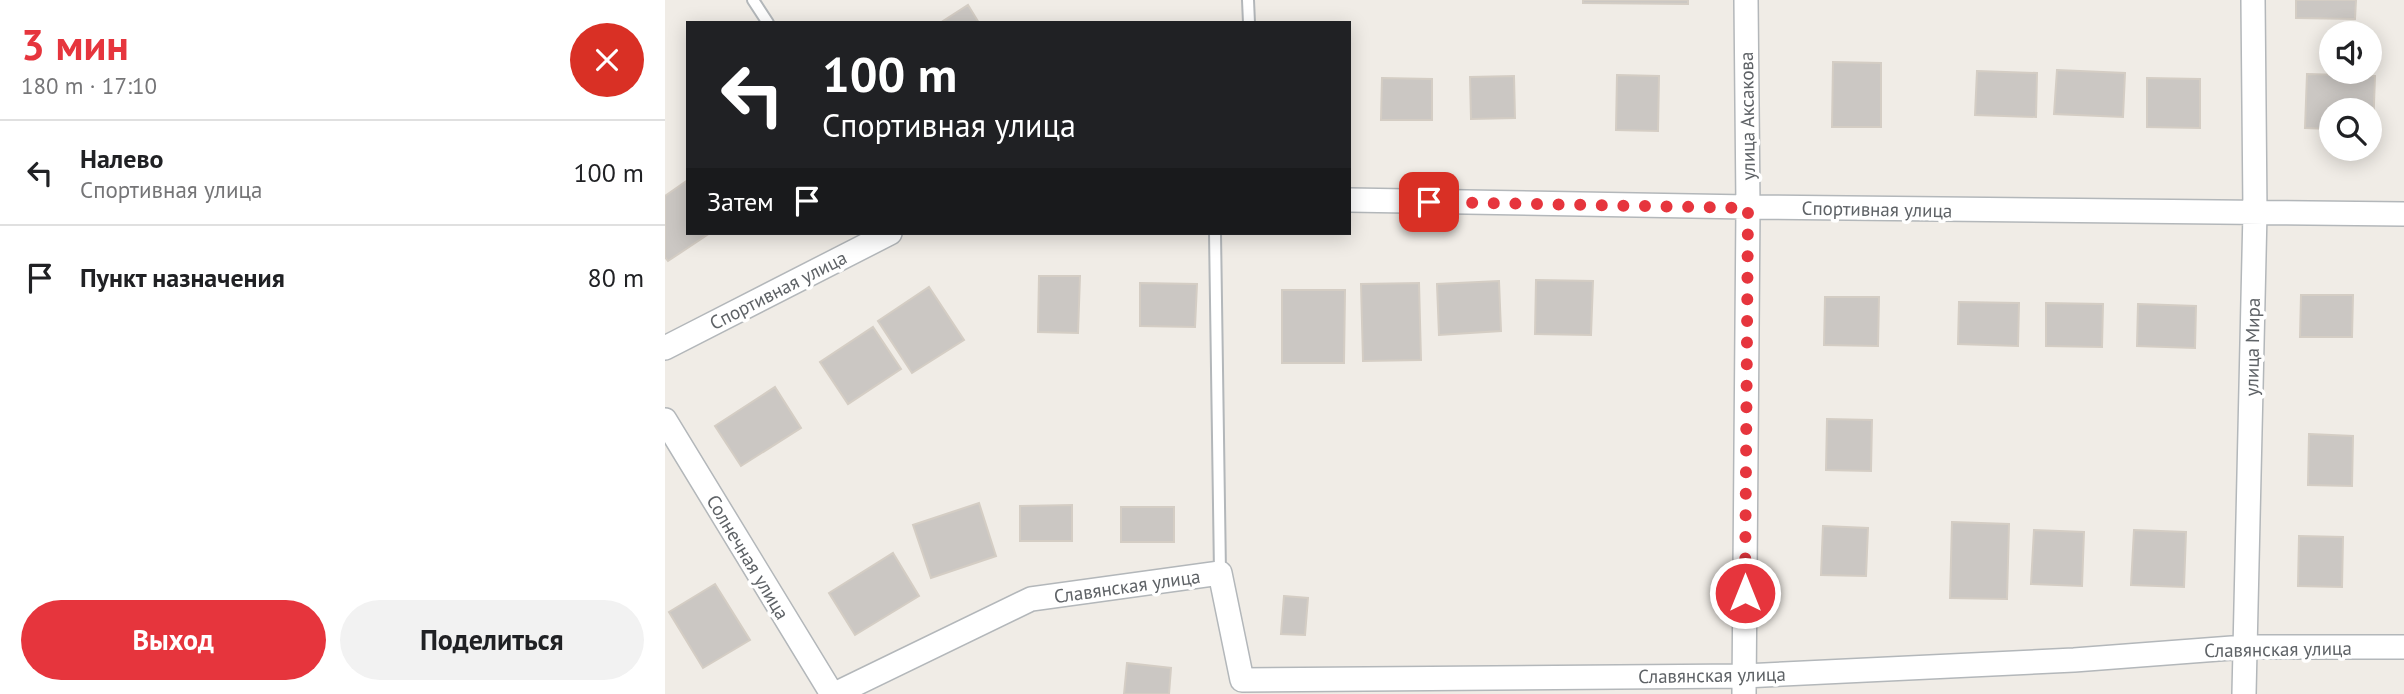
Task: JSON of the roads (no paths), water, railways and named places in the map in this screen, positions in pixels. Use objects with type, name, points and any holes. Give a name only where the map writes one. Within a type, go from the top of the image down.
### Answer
[{"type":"street","name":"улица Аксакова","points":[[1744,685],[1748,208],[1746,0]]},
{"type":"street","name":"улица Мира","points":[[2245,694],[2255,212],[2253,0]]},
{"type":"street","name":"Спортивная улица","points":[[1351,200],[1748,208],[2404,214]]},
{"type":"street","name":"Спортивная улица","points":[[665,348],[886,235]]},
{"type":"street","name":"Солнечная улица","points":[[665,420],[834,694]]},
{"type":"street","name":"Славянская улица","points":[[834,694],[1031,599],[1220,573],[1242,687],[1744,685],[2245,648],[2404,647]]},
{"type":"lane","points":[[753,0],[767,21]]},
{"type":"lane","points":[[1248,0],[1249,21]]},
{"type":"lane","points":[[1215,235],[1220,573]]}]
